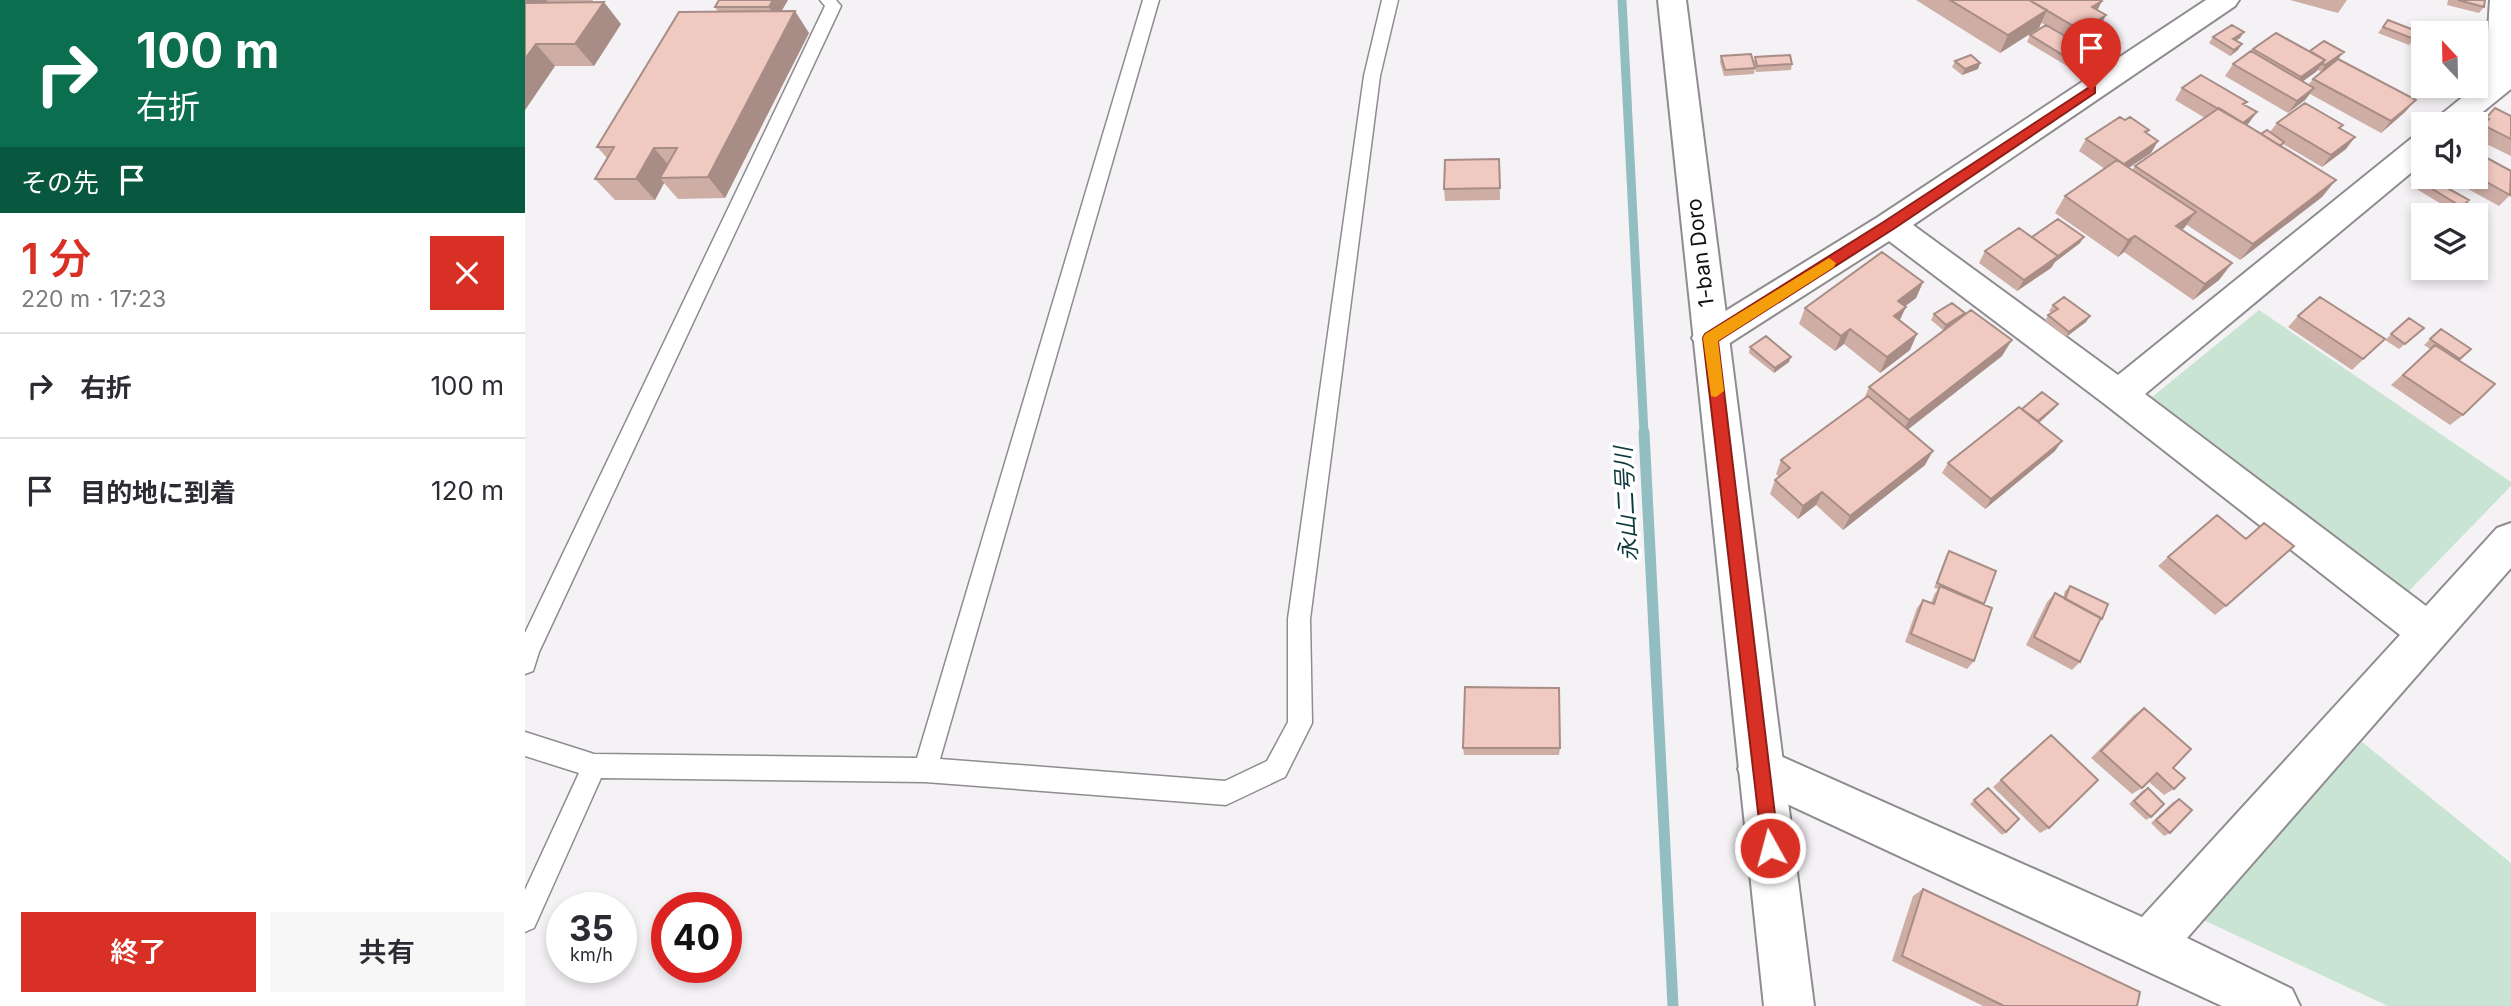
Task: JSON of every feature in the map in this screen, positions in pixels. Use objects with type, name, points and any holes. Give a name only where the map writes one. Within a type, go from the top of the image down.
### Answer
[{"type":"street","name":"1-ban Doro","points":[[1672,0],[1789,1006]]},
{"type":"street","points":[[1710,338],[1890,225],[2225,0]]},
{"type":"street","points":[[2464,112],[2500,83],[2504,0]]},
{"type":"street","points":[[2119,395],[2411,156]]},
{"type":"street","points":[[1890,225],[2119,395],[2427,631]]},
{"type":"street","points":[[2149,945],[2511,540]]},
{"type":"street","points":[[1760,769],[2149,945],[2275,1006]]},
{"type":"lane","points":[[525,663],[528,651],[833,6],[828,0]]},
{"type":"lane","points":[[925,770],[1151,0]]},
{"type":"lane","points":[[525,744],[594,766],[925,770],[1226,793],[1276,769],[1300,723],[1300,619],[1372,76],[1390,0]]},
{"type":"lane","points":[[525,919],[594,766]]},
{"type":"green space","points":[[2259,310],[2511,482],[2511,486],[2409,591],[2152,397]]},
{"type":"green space","points":[[2362,742],[2511,863],[2511,1006],[2388,1006],[2199,918]]},
{"type":"building","points":[[719,0],[773,0],[769,7],[715,7]]},
{"type":"building","points":[[1950,0],[2029,0],[2047,10],[2008,35]]},
{"type":"building","points":[[2029,0],[2101,0],[2092,7],[2106,15],[2082,31]]},
{"type":"building","points":[[2458,0],[2485,0],[2484,7]]},
{"type":"building","points":[[604,2],[575,44],[536,44],[525,59],[525,3]]},
{"type":"building","points":[[795,11],[708,177],[660,178],[677,148],[654,148],[636,179],[595,179],[614,147],[597,147],[679,12]]},
{"type":"building","points":[[2388,20],[2411,29],[2411,38],[2383,27]]},
{"type":"building","points":[[2046,25],[2087,49],[2071,60],[2030,35]]},
{"type":"building","points":[[2232,25],[2244,32],[2233,39],[2242,44],[2234,50],[2213,37]]},
{"type":"building","points":[[2276,33],[2325,60],[2301,77],[2253,49]]},
{"type":"building","points":[[2324,41],[2344,52],[2325,65],[2322,64],[2325,60],[2310,51]]},
{"type":"building","points":[[2251,51],[2314,88],[2297,101],[2233,64]]},
{"type":"building","points":[[1751,54],[1755,68],[1725,70],[1721,56]]},
{"type":"building","points":[[1790,55],[1792,64],[1757,66],[1755,57]]},
{"type":"building","points":[[1971,55],[1980,63],[1965,69],[1955,61]]},
{"type":"building","points":[[2338,59],[2416,100],[2391,121],[2313,79]]},
{"type":"building","points":[[2201,75],[2247,102],[2243,104],[2257,112],[2243,123],[2182,88]]},
{"type":"building","points":[[2305,103],[2343,125],[2339,128],[2355,137],[2331,155],[2277,123]]},
{"type":"building","points":[[2219,108],[2336,180],[2253,244],[2135,166]]},
{"type":"building","points":[[2495,108],[2511,116],[2511,139],[2488,128],[2488,116]]},
{"type":"building","points":[[2120,117],[2125,120],[2130,117],[2149,130],[2145,132],[2158,141],[2124,164],[2086,139]]},
{"type":"building","points":[[2267,130],[2284,142],[2280,146],[2261,134]]},
{"type":"building","points":[[1499,159],[1500,188],[1444,189],[1445,160]]},
{"type":"building","points":[[2488,159],[2511,171],[2510,195],[2488,183]]},
{"type":"building","points":[[2117,160],[2196,212],[2176,226],[2232,263],[2205,284],[2135,236],[2128,240],[2065,196]]},
{"type":"building","points":[[2432,189],[2449,189],[2469,200],[2466,203],[2455,203]]},
{"type":"building","points":[[2058,219],[2084,237],[2058,256],[2032,237]]},
{"type":"building","points":[[2019,228],[2058,256],[2024,280],[1985,251]]},
{"type":"building","points":[[1882,252],[1923,282],[1898,301],[1906,307],[1894,316],[1917,334],[1887,357],[1850,329],[1841,336],[1805,308]]},
{"type":"building","points":[[2064,297],[2090,316],[2069,332],[2048,315],[2058,309],[2053,305]]},
{"type":"building","points":[[2320,297],[2385,339],[2363,359],[2298,316]]},
{"type":"building","points":[[1952,303],[1965,313],[1946,325],[1934,314]]},
{"type":"building","points":[[1971,310],[2012,340],[1909,420],[1869,387]]},
{"type":"building","points":[[2409,318],[2424,328],[2405,344],[2391,334]]},
{"type":"building","points":[[2441,329],[2471,349],[2460,359],[2430,339]]},
{"type":"building","points":[[1766,336],[1791,357],[1775,368],[1750,347]]},
{"type":"building","points":[[2435,345],[2495,384],[2463,415],[2403,375]]},
{"type":"building","points":[[2042,392],[2058,404],[2038,421],[2022,409]]},
{"type":"building","points":[[1868,396],[1933,451],[1850,516],[1822,492],[1803,506],[1775,480],[1790,468],[1781,460]]},
{"type":"building","points":[[2019,407],[2062,441],[1991,499],[1948,463]]},
{"type":"building","points":[[2217,515],[2246,539],[2264,523],[2294,546],[2226,606],[2168,557]]},
{"type":"building","points":[[1949,551],[1996,571],[1984,604],[1937,583]]},
{"type":"building","points":[[1940,586],[1992,608],[1974,661],[1911,634],[1923,600],[1934,604]]},
{"type":"building","points":[[2070,586],[2108,604],[2102,619],[2065,599]]},
{"type":"building","points":[[2055,593],[2101,618],[2080,662],[2034,637]]},
{"type":"building","points":[[1465,687],[1559,688],[1560,748],[1463,748]]},
{"type":"building","points":[[2144,708],[2191,749],[2173,768],[2185,778],[2174,789],[2157,773],[2142,788],[2101,751]]},
{"type":"building","points":[[2051,735],[2098,780],[2049,828],[2001,780]]},
{"type":"building","points":[[1988,788],[2019,819],[2006,832],[1974,800]]},
{"type":"building","points":[[2148,788],[2164,804],[2151,817],[2134,801]]},
{"type":"building","points":[[2179,799],[2192,810],[2170,833],[2156,820]]},
{"type":"building","points":[[1923,889],[2140,992],[2137,1006],[2004,1006],[1902,956]]},
{"type":"waterway","name":"永山二号川","points":[[1622,0],[1644,433]]},
{"type":"waterway","name":"永山二号川","points":[[1644,432],[1673,1006]]},
{"type":"slow traffic","points":[[1716,391],[1710,338],[1829,263]]},
{"type":"route","points":[[1770,848],[1710,338],[1890,225],[2091,90]]}]
